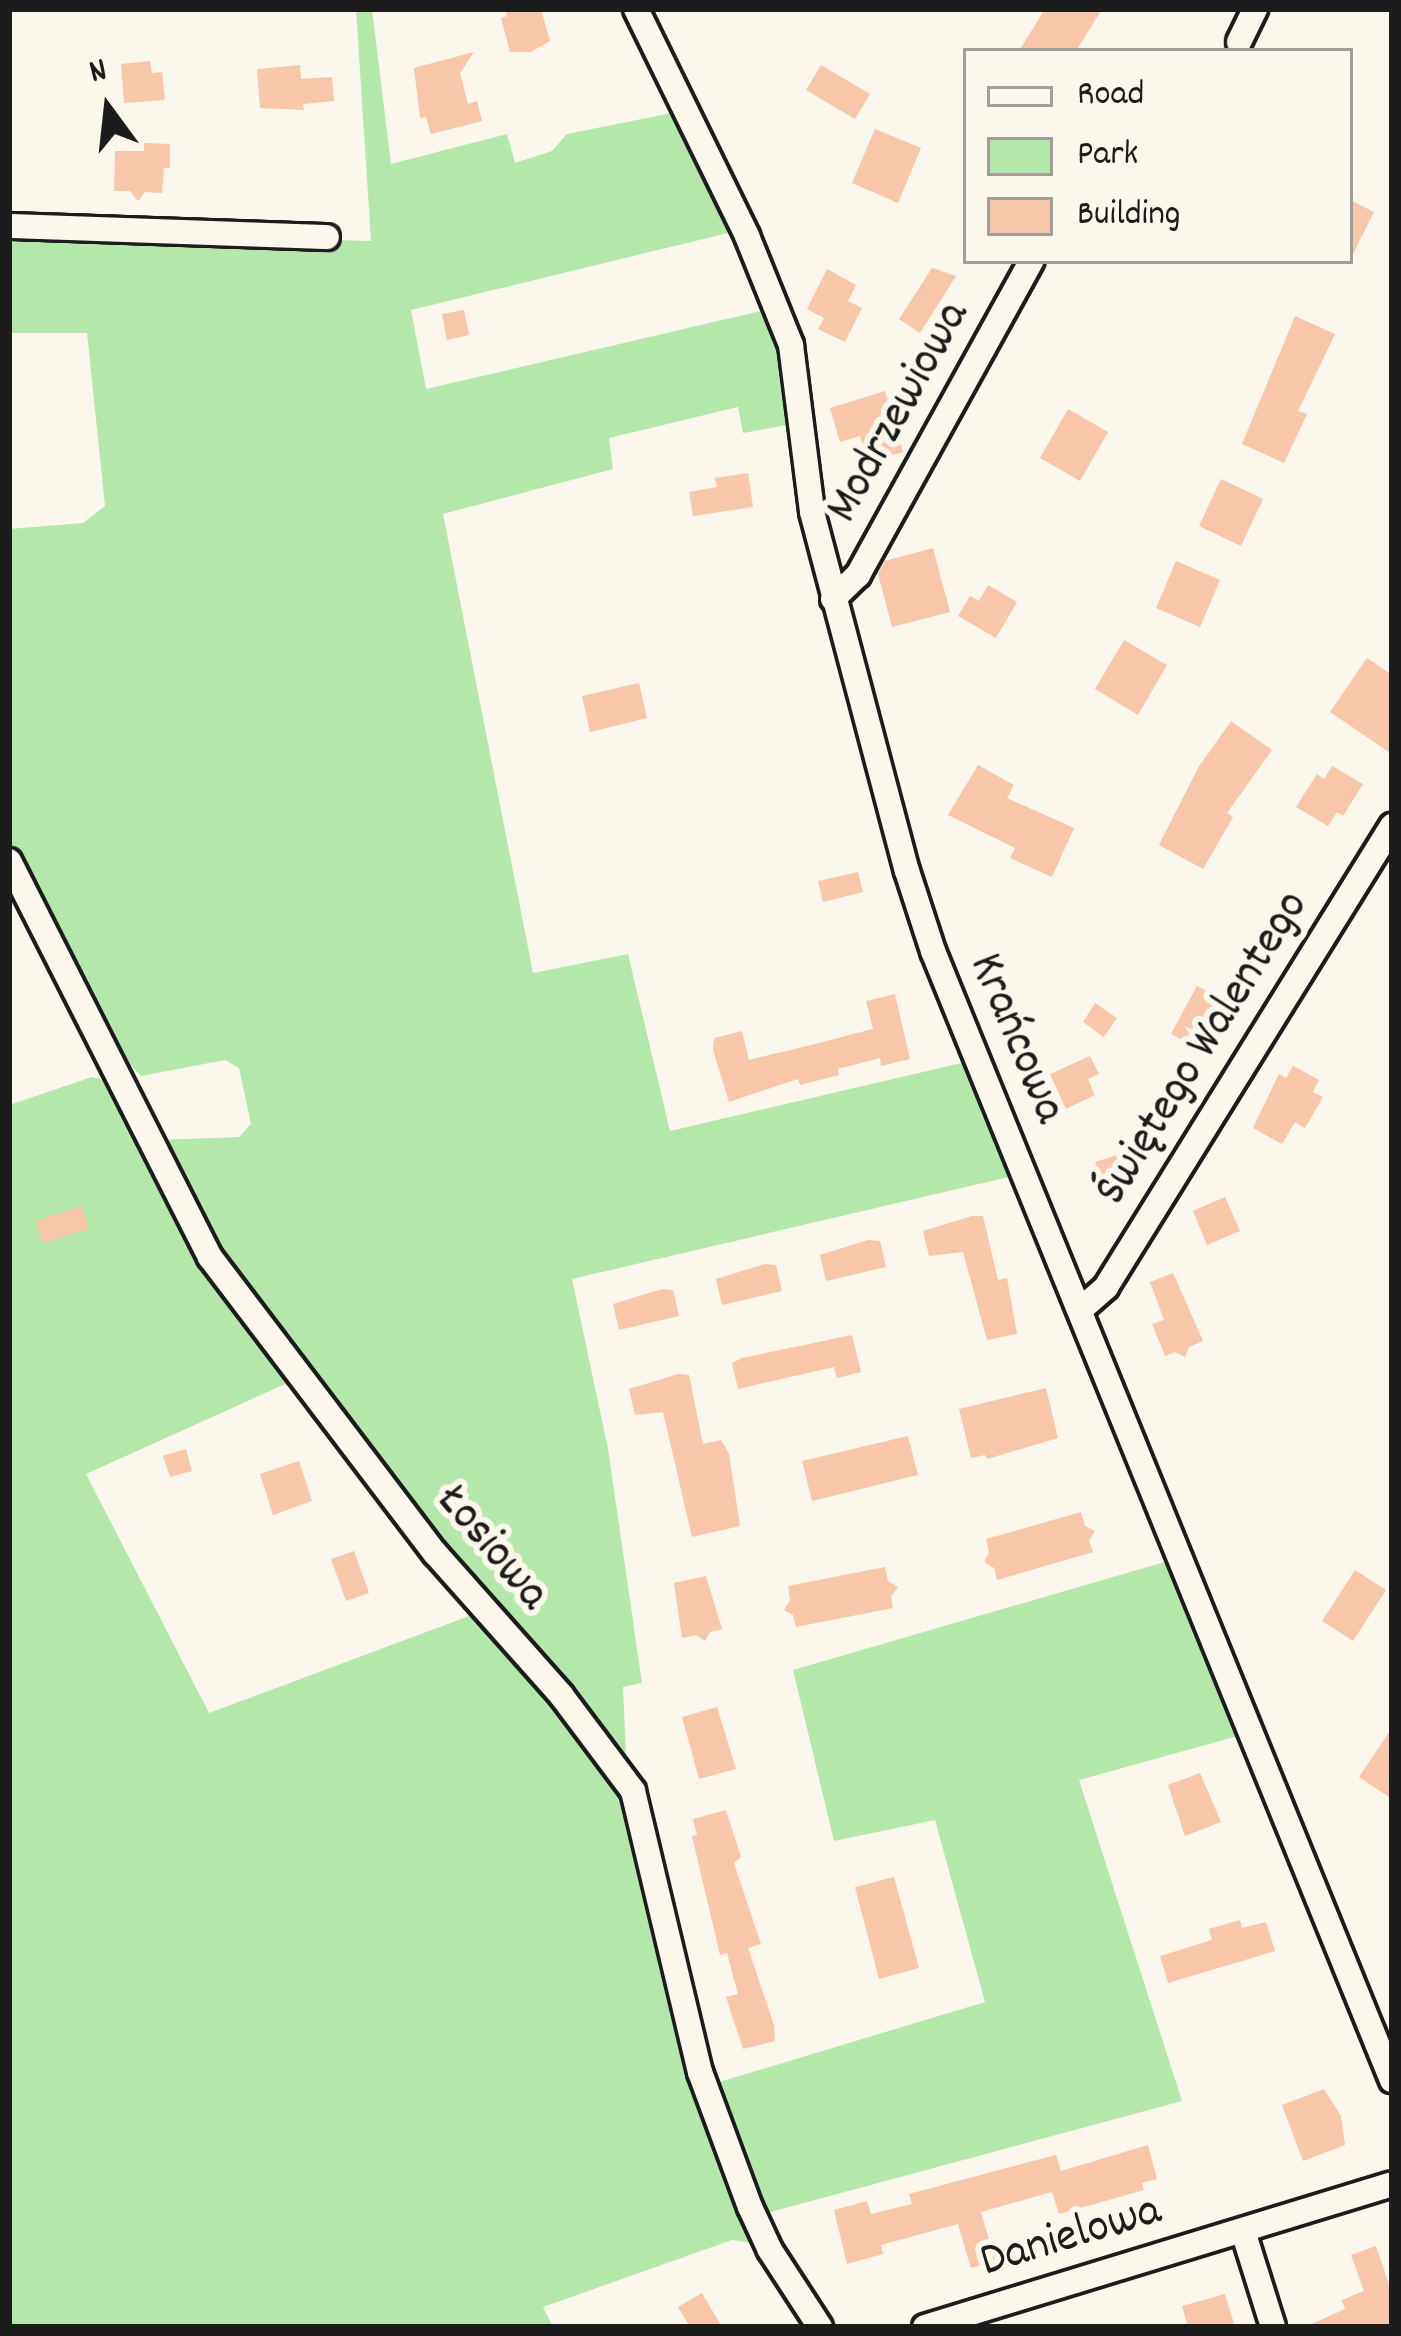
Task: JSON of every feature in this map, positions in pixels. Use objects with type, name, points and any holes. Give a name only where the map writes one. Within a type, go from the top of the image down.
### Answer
[{"type":"street","name":"Krańcowa","points":[[636,9],[747,236],[790,345],[802,454],[833,599],[933,951],[1392,2080]]},
{"type":"street","points":[[1239,42],[1255,9]]},
{"type":"street","points":[[9,226],[327,237]]},
{"type":"street","name":"Modrzewiowa","points":[[833,599],[858,575],[1029,264]]},
{"type":"street","name":"Świętego Walentego","points":[[1080,1310],[1106,1287],[1392,826]]},
{"type":"street","name":"Łosiowa","points":[[9,861],[210,1258],[434,1553],[561,1695],[633,1791],[700,2072],[749,2207],[770,2251],[820,2327]]},
{"type":"street","name":"Danielowa","points":[[925,2327],[1392,2184]]},
{"type":"street","points":[[1243,2231],[1273,2327]]},
{"type":"green space","points":[[356,9],[372,9],[391,164],[507,134],[515,163],[552,151],[567,134],[677,112],[732,232],[411,310],[426,389],[765,310],[784,367],[787,425],[743,433],[738,407],[609,438],[613,469],[443,514],[533,973],[628,954],[670,1131],[970,1061],[1013,1176],[572,1279],[608,1449],[642,1683],[623,1687],[626,1757],[617,1758],[441,1547],[217,1255],[157,1140],[239,1137],[251,1124],[239,1068],[225,1060],[141,1076],[116,1050],[9,839],[9,529],[83,523],[105,506],[87,333],[9,333],[9,232],[371,241]]},
{"type":"green space","points":[[92,1077],[120,1084],[294,1380],[86,1474],[209,1713],[480,1612],[621,1790],[753,2243],[732,2240],[543,2307],[553,2327],[9,2327],[9,1105]]},
{"type":"green space","points":[[1168,1561],[1238,1736],[1079,1780],[1182,2101],[759,2215],[716,2083],[985,2002],[935,1820],[834,1841],[793,1670]]},
{"type":"building","points":[[505,9],[541,9],[550,41],[531,52],[510,52],[501,18],[507,16]]},
{"type":"building","points":[[1045,9],[1102,9],[1078,48],[1021,48]]},
{"type":"building","points":[[474,52],[460,73],[468,104],[477,101],[482,121],[431,134],[426,117],[420,118],[414,68]]},
{"type":"building","points":[[150,61],[152,73],[162,72],[165,100],[124,103],[121,64]]},
{"type":"building","points":[[300,65],[301,79],[332,77],[334,101],[303,104],[304,110],[260,108],[257,69]]},
{"type":"building","points":[[821,65],[870,94],[855,119],[806,90]]},
{"type":"building","points":[[875,129],[921,148],[898,203],[852,183]]},
{"type":"building","points":[[144,143],[170,144],[170,168],[164,168],[162,193],[145,192],[138,201],[130,191],[114,191],[115,151],[144,151]]},
{"type":"building","points":[[1353,202],[1374,212],[1353,254]]},
{"type":"building","points":[[932,268],[956,276],[920,333],[899,319]]},
{"type":"building","points":[[827,269],[856,285],[848,301],[862,308],[845,342],[818,329],[824,318],[807,309]]},
{"type":"building","points":[[464,310],[469,335],[447,340],[442,314]]},
{"type":"building","points":[[1295,316],[1335,334],[1298,411],[1307,414],[1284,463],[1242,444]]},
{"type":"building","points":[[885,391],[903,452],[868,462],[860,436],[840,442],[830,408]]},
{"type":"building","points":[[1068,409],[1108,432],[1080,481],[1040,458]]},
{"type":"building","points":[[748,473],[753,507],[693,516],[689,492],[717,487],[715,478]]},
{"type":"building","points":[[1221,479],[1263,499],[1241,546],[1199,526]]},
{"type":"building","points":[[933,548],[950,612],[892,627],[878,574],[885,561]]},
{"type":"building","points":[[1176,561],[1220,580],[1200,627],[1156,608]]},
{"type":"building","points":[[988,585],[1017,602],[996,638],[958,616],[970,596],[979,601]]},
{"type":"building","points":[[1124,640],[1167,665],[1138,715],[1095,689]]},
{"type":"building","points":[[1367,658],[1392,675],[1392,754],[1330,712]]},
{"type":"building","points":[[639,683],[647,718],[590,732],[582,696]]},
{"type":"building","points":[[1231,721],[1272,750],[1227,813],[1233,817],[1203,869],[1159,845],[1198,768]]},
{"type":"building","points":[[978,765],[1014,785],[1007,798],[1074,828],[1052,877],[1010,858],[1015,848],[948,815]]},
{"type":"building","points":[[1332,766],[1363,784],[1343,816],[1337,812],[1328,826],[1296,807],[1317,774],[1324,779]]},
{"type":"building","points":[[858,872],[863,892],[823,902],[818,881]]},
{"type":"building","points":[[1197,986],[1226,1001],[1221,1012],[1228,1015],[1203,1051],[1171,1034]]},
{"type":"building","points":[[895,994],[910,1059],[881,1066],[880,1058],[838,1069],[839,1075],[800,1085],[798,1079],[729,1102],[713,1050],[714,1038],[742,1031],[749,1060],[811,1045],[873,1029],[866,1001]]},
{"type":"building","points":[[1095,1003],[1117,1018],[1104,1037],[1083,1022]]},
{"type":"building","points":[[1090,1056],[1099,1074],[1088,1079],[1095,1095],[1066,1109],[1050,1074]]},
{"type":"building","points":[[1293,1066],[1319,1080],[1313,1092],[1323,1097],[1305,1128],[1295,1122],[1282,1144],[1253,1128],[1279,1074],[1286,1078]]},
{"type":"building","points":[[1127,1152],[1138,1184],[1107,1195],[1095,1162]]},
{"type":"building","points":[[1225,1197],[1240,1231],[1207,1245],[1193,1211]]},
{"type":"building","points":[[82,1206],[89,1229],[43,1243],[36,1221]]},
{"type":"building","points":[[983,1216],[998,1280],[1007,1278],[1017,1334],[987,1340],[963,1252],[929,1256],[923,1231]]},
{"type":"building","points":[[868,1240],[880,1241],[886,1267],[826,1281],[820,1255]]},
{"type":"building","points":[[776,1265],[782,1291],[722,1305],[716,1279]]},
{"type":"building","points":[[1173,1273],[1203,1341],[1189,1347],[1185,1357],[1175,1352],[1165,1356],[1152,1324],[1164,1320],[1150,1282]]},
{"type":"building","points":[[673,1290],[679,1316],[619,1330],[613,1304]]},
{"type":"building","points":[[852,1335],[861,1372],[837,1378],[834,1367],[738,1389],[732,1363],[742,1358]]},
{"type":"building","points":[[689,1375],[703,1444],[721,1440],[729,1454],[740,1526],[692,1537],[663,1412],[635,1415],[629,1389]]},
{"type":"building","points":[[1046,1388],[1058,1438],[987,1459],[985,1455],[971,1458],[959,1409]]},
{"type":"building","points":[[908,1436],[918,1475],[812,1501],[802,1461]]},
{"type":"building","points":[[186,1449],[192,1471],[170,1477],[163,1456]]},
{"type":"building","points":[[299,1461],[312,1501],[273,1515],[260,1474]]},
{"type":"building","points":[[1081,1512],[1085,1526],[1095,1531],[1089,1541],[1093,1552],[997,1580],[994,1568],[984,1562],[989,1553],[986,1539]]},
{"type":"building","points":[[354,1551],[369,1593],[346,1601],[331,1559]]},
{"type":"building","points":[[885,1567],[888,1581],[898,1587],[891,1597],[893,1608],[796,1627],[793,1615],[784,1610],[790,1600],[788,1586]]},
{"type":"building","points":[[1355,1570],[1386,1590],[1353,1641],[1322,1621]]},
{"type":"building","points":[[706,1576],[722,1629],[710,1632],[705,1641],[696,1635],[682,1638],[674,1583]]},
{"type":"building","points":[[717,1707],[736,1769],[699,1779],[682,1717]]},
{"type":"building","points":[[1392,1728],[1392,1799],[1359,1777]]},
{"type":"building","points":[[1200,1773],[1221,1822],[1185,1836],[1168,1785]]},
{"type":"building","points":[[726,1810],[741,1857],[734,1863],[761,1944],[748,1948],[774,2025],[775,2041],[743,2049],[726,1997],[738,1994],[727,1953],[720,1955],[692,1836],[697,1835],[693,1819]]},
{"type":"building","points":[[894,1877],[919,1968],[879,1979],[855,1887]]},
{"type":"building","points":[[1240,1920],[1242,1928],[1266,1922],[1275,1951],[1168,1983],[1160,1956],[1212,1940],[1209,1929]]},
{"type":"building","points":[[1324,2089],[1341,2116],[1345,2145],[1303,2161],[1282,2105]]},
{"type":"building","points":[[1148,2145],[1157,2179],[1142,2183],[1144,2190],[1059,2214],[1052,2192],[981,2212],[995,2261],[971,2268],[958,2224],[881,2245],[883,2254],[847,2264],[834,2210],[867,2201],[871,2214],[912,2204],[909,2194],[1056,2155],[1061,2171]]},
{"type":"building","points":[[1376,2246],[1392,2293],[1392,2327],[1305,2327],[1345,2309],[1342,2300],[1364,2291],[1351,2255]]},
{"type":"building","points":[[702,2293],[722,2327],[690,2327],[678,2307]]},
{"type":"building","points":[[1225,2294],[1235,2327],[1188,2327],[1182,2306]]}]
